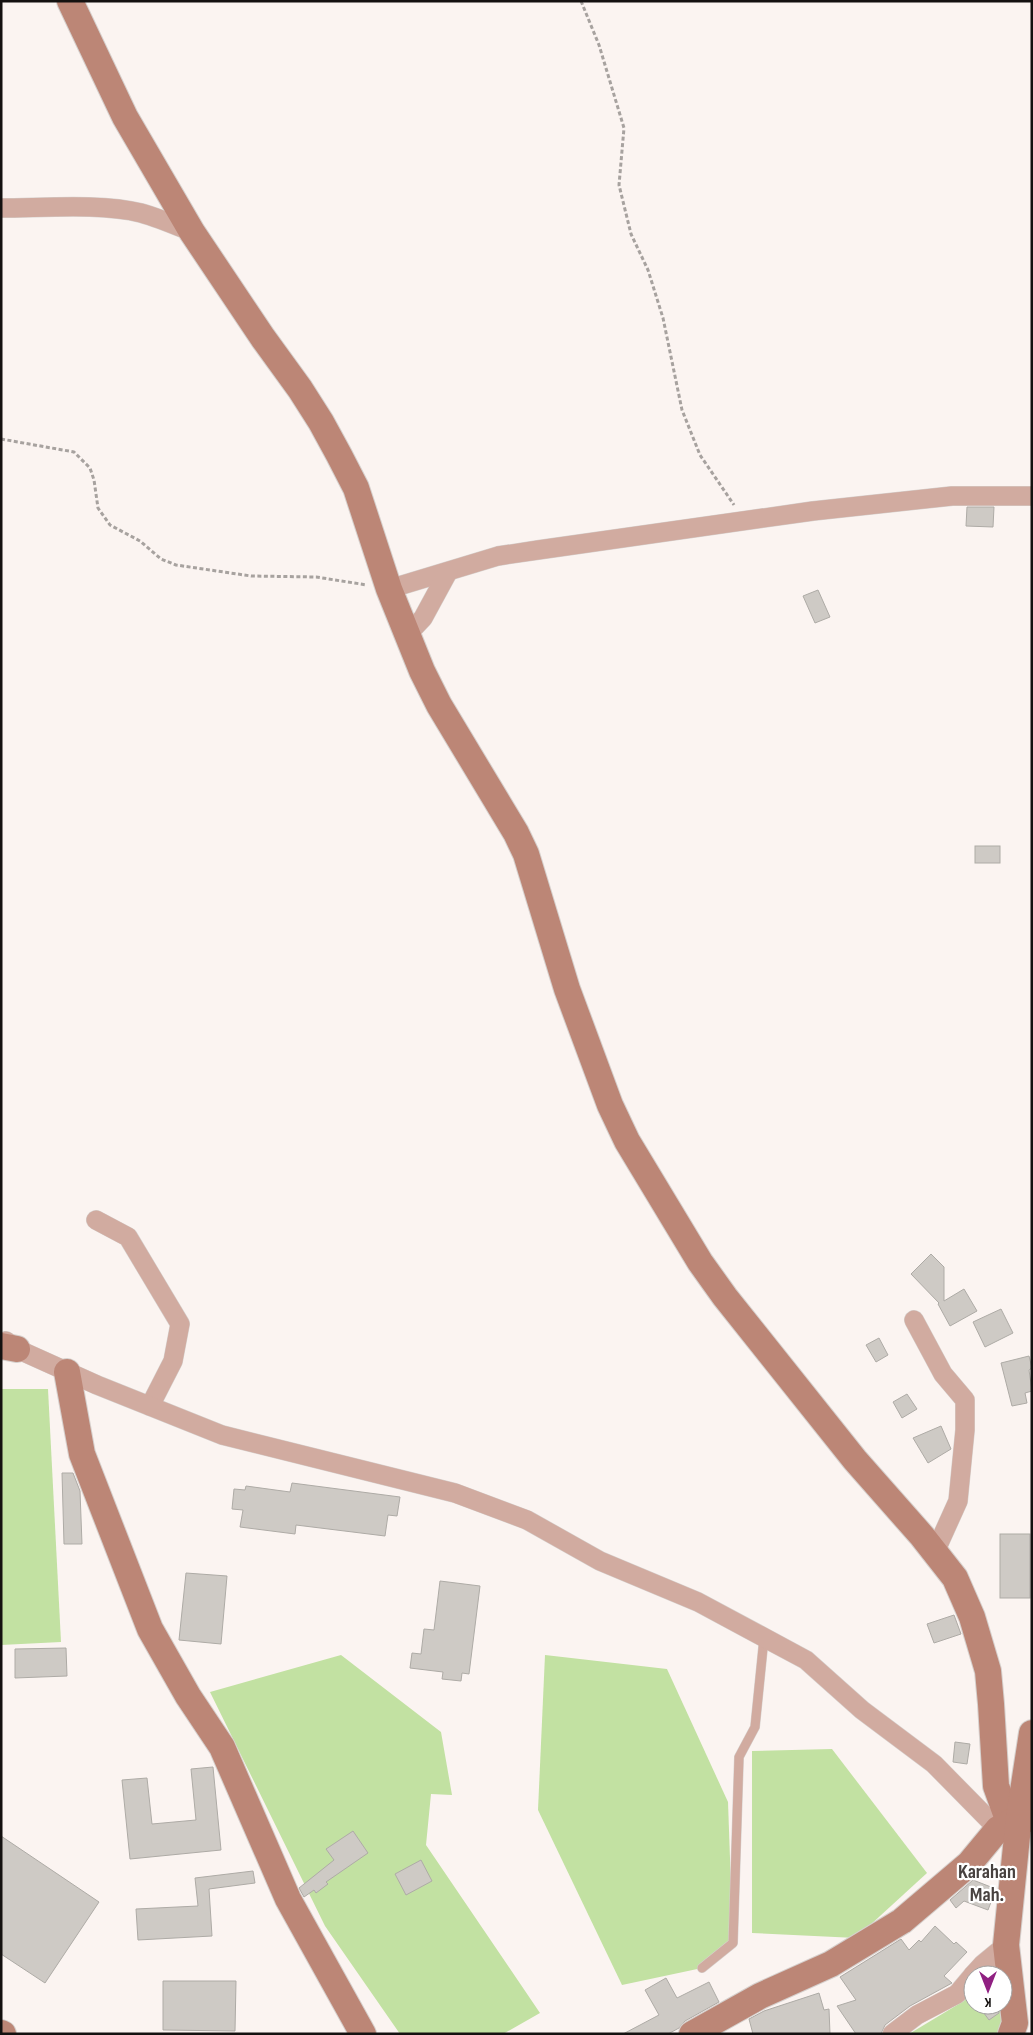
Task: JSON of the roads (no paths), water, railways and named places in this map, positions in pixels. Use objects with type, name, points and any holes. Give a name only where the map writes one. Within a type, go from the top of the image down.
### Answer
[{"type":"street","points":[[70,1],[125,117],[192,232],[300,389],[326,430],[356,488],[389,589],[439,705],[516,833],[526,854],[567,989],[610,1105],[627,1141],[700,1262],[725,1297],[855,1460],[935,1552],[955,1578],[972,1617],[988,1671],[996,1786],[1014,1822]]},
{"type":"street","points":[[1,208],[88,208],[139,212],[192,232]]},
{"type":"street","points":[[389,589],[498,556],[744,520],[952,496],[1032,496]]},
{"type":"street","points":[[408,634],[423,618],[448,572]]},
{"type":"street","points":[[96,1220],[128,1237],[180,1324],[174,1361],[150,1406]]},
{"type":"street","points":[[914,1320],[943,1374],[965,1400],[965,1430],[958,1501],[935,1552]]},
{"type":"street","points":[[6,1344],[67,1372],[222,1435],[455,1493],[527,1520],[600,1561],[698,1602],[806,1660],[862,1710],[1014,1822]]},
{"type":"street","points":[[67,1372],[82,1454],[150,1629],[188,1696],[222,1747],[288,1899],[363,2034]]},
{"type":"street","points":[[1016,2030],[1006,1945],[1014,1822],[1032,1733]]},
{"type":"street","points":[[692,2034],[760,1996],[831,1964],[902,1920],[969,1864],[1014,1822]]},
{"type":"street","points":[[982,1965],[1006,1945]]},
{"type":"street","points":[[892,2034],[916,2014],[957,1994],[963,1987]]},
{"type":"lane","points":[[702,1968],[733,1943],[739,1757],[755,1727],[764,1638]]},
{"type":"district","name":"Karahan Mah.","points":[[987,1884]]}]
